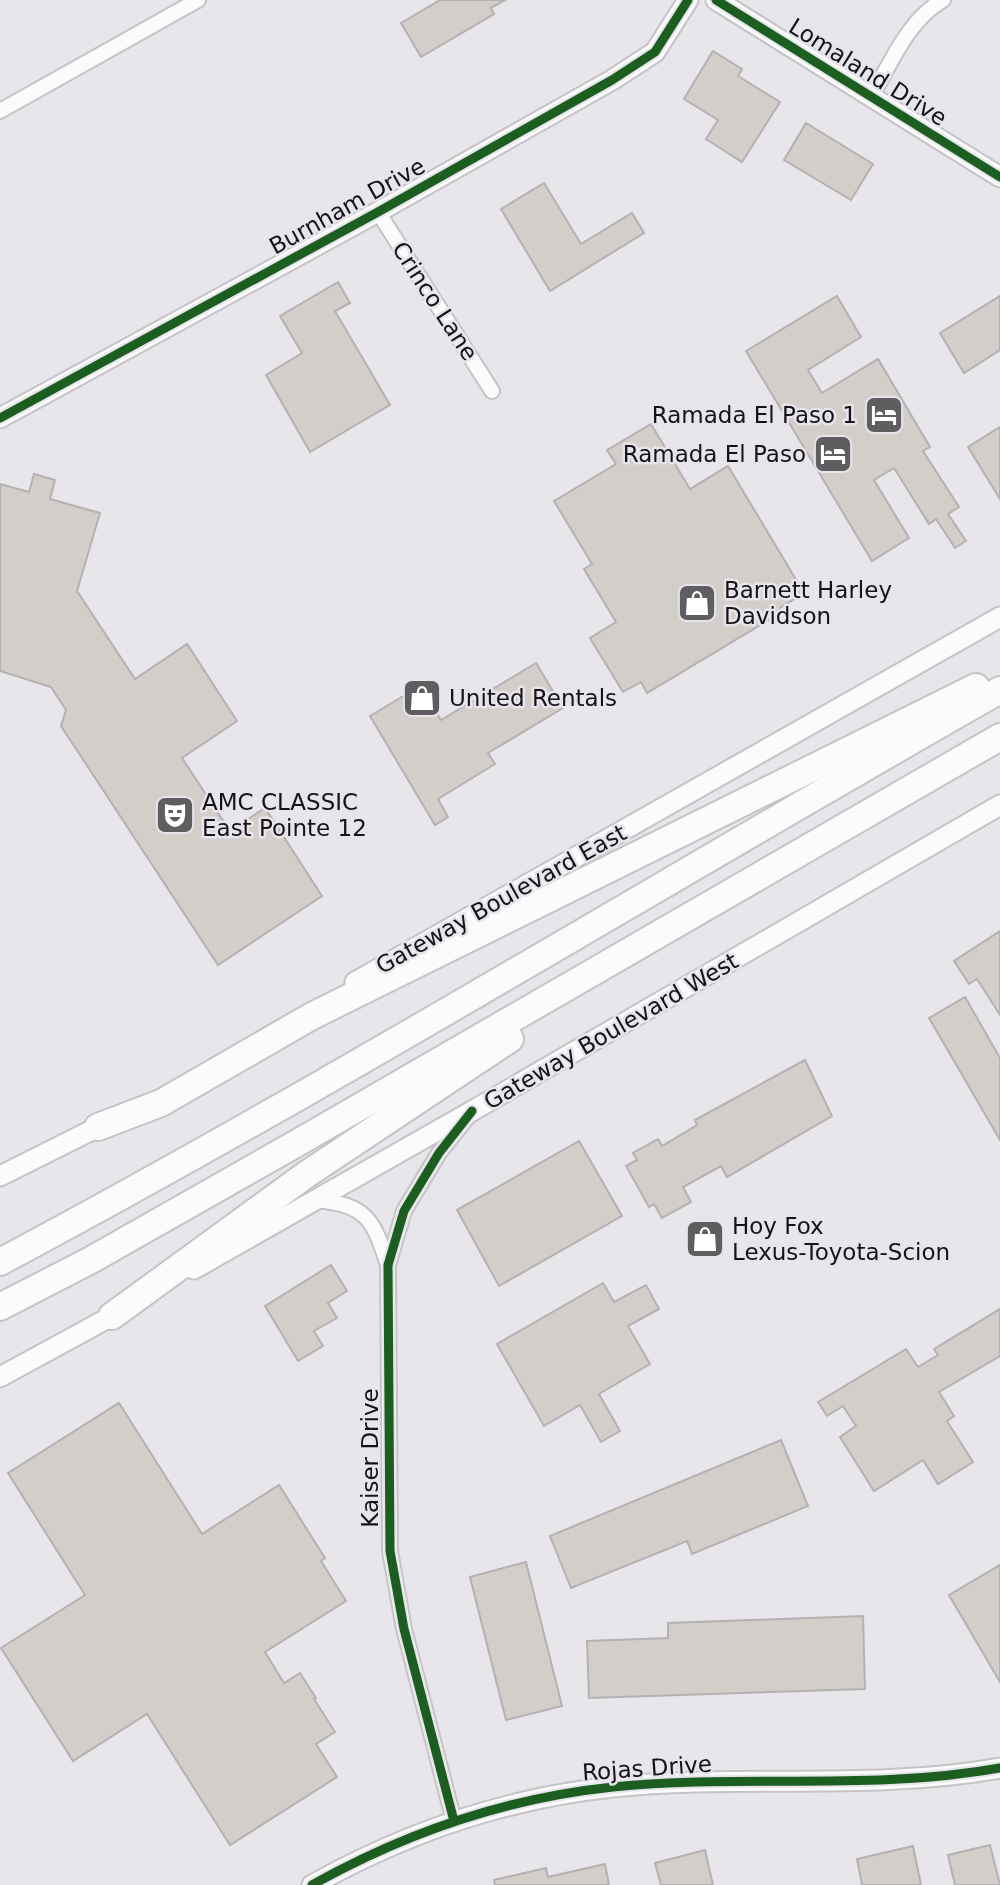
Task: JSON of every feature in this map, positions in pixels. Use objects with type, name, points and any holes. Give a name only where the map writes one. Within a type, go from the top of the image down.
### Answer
[{"type":"highway","points":[[98,1127],[161,1103],[332,1006],[951,697],[1000,677]]},
{"type":"highway","points":[[0,1262],[354,1065],[1000,690]]},
{"type":"highway","points":[[0,1307],[256,1166],[1000,737]]},
{"type":"highway","points":[[113,1316],[353,1143],[537,1022],[725,913],[785,862]]},
{"type":"main road","name":"Burnham Drive","points":[[0,418],[378,212],[645,59],[654,52],[688,0]]},
{"type":"main road","name":"Lomaland Drive","points":[[716,0],[1000,177]]},
{"type":"main road","name":"Gateway Boulevard East","points":[[0,1176],[98,1127],[1000,617]]},
{"type":"main road","name":"Gateway Boulevard West","points":[[0,1377],[113,1316],[472,1111],[1000,805]]},
{"type":"main road","name":"Rojas Drive","points":[[312,1885],[388,1846],[454,1821],[565,1793],[698,1782],[928,1779],[1000,1768]]},
{"type":"street","points":[[0,111],[198,0]]},
{"type":"street","points":[[871,97],[908,33],[932,6],[943,0]]},
{"type":"street","name":"Crinco Lane","points":[[378,212],[492,391]]},
{"type":"street","name":"Kaiser Drive","points":[[454,1821],[404,1629],[390,1550],[388,1265],[404,1211],[439,1153],[472,1111]]},
{"type":"street","name":"Kaiser Drive","points":[[315,1199],[341,1202],[364,1215],[378,1234],[388,1265]]},
{"type":"building","points":[[440,0],[505,0],[491,8],[494,14],[421,57],[401,23]]},
{"type":"building","points":[[713,51],[742,69],[738,76],[780,102],[742,162],[706,139],[718,120],[684,99]]},
{"type":"building","points":[[806,123],[873,164],[851,200],[784,160]]},
{"type":"building","points":[[544,183],[581,244],[632,213],[644,233],[550,291],[501,209]]},
{"type":"building","points":[[338,282],[350,303],[335,311],[390,405],[310,452],[266,375],[302,353],[280,316]]},
{"type":"building","points":[[837,296],[861,337],[808,370],[822,393],[878,359],[930,447],[923,451],[959,507],[948,514],[966,541],[955,548],[936,519],[929,524],[894,468],[874,480],[909,538],[872,561],[746,351]]},
{"type":"building","points":[[1000,296],[1000,350],[964,373],[940,333]]},
{"type":"building","points":[[651,424],[690,489],[728,466],[804,593],[780,608],[782,612],[647,693],[641,682],[623,692],[590,638],[616,622],[584,569],[592,564],[554,501],[616,464],[607,450]]},
{"type":"building","points":[[1000,427],[1000,499],[968,447]]},
{"type":"building","points":[[34,474],[55,480],[50,499],[100,513],[77,591],[135,679],[187,644],[237,721],[182,758],[230,831],[265,808],[322,896],[218,965],[61,726],[66,710],[51,687],[0,671],[0,484],[29,492]]},
{"type":"building","points":[[536,663],[563,708],[488,753],[495,764],[438,799],[448,817],[435,825],[370,716],[420,686],[441,720]]},
{"type":"building","points":[[1000,931],[1000,1015],[977,979],[969,984],[954,961]]},
{"type":"building","points":[[965,997],[1000,1058],[1000,1140],[929,1018]]},
{"type":"building","points":[[805,1060],[832,1116],[727,1177],[721,1166],[683,1187],[691,1202],[662,1218],[654,1204],[649,1207],[626,1166],[637,1160],[633,1153],[658,1139],[662,1146],[697,1125],[695,1120]]},
{"type":"building","points":[[579,1141],[622,1216],[499,1286],[457,1210]]},
{"type":"building","points":[[331,1265],[347,1291],[328,1303],[337,1318],[314,1331],[323,1346],[298,1361],[265,1306]]},
{"type":"building","points":[[603,1283],[614,1302],[646,1285],[659,1309],[628,1326],[650,1364],[599,1394],[620,1431],[601,1442],[580,1405],[544,1426],[497,1344]]},
{"type":"building","points":[[1000,1309],[1000,1356],[939,1392],[954,1416],[947,1421],[973,1462],[938,1484],[923,1460],[874,1491],[840,1437],[856,1426],[843,1406],[827,1416],[818,1402],[906,1349],[918,1367],[938,1355],[934,1349]]},
{"type":"building","points":[[119,1403],[202,1534],[279,1485],[325,1558],[321,1561],[346,1601],[265,1652],[284,1683],[300,1673],[316,1698],[314,1699],[335,1732],[316,1744],[337,1777],[230,1845],[147,1714],[73,1761],[1,1648],[85,1595],[8,1473]]},
{"type":"building","points":[[781,1440],[808,1506],[692,1554],[687,1541],[571,1588],[550,1536]]},
{"type":"building","points":[[526,1562],[562,1706],[506,1720],[470,1577]]},
{"type":"building","points":[[1000,1565],[1000,1682],[949,1595]]},
{"type":"building","points":[[863,1616],[865,1689],[589,1698],[587,1641],[668,1638],[668,1623]]},
{"type":"building","points":[[990,1845],[1000,1885],[955,1885],[948,1855]]},
{"type":"building","points":[[913,1846],[921,1885],[862,1885],[857,1859]]},
{"type":"building","points":[[705,1850],[713,1885],[661,1885],[655,1863]]},
{"type":"building","points":[[605,1864],[609,1885],[495,1885],[494,1880],[546,1868],[548,1877]]},
{"type":"cycle path","points":[[0,418],[378,212],[612,80],[655,52],[688,0]]},
{"type":"cycle path","points":[[716,0],[1000,177]]},
{"type":"cycle path","points":[[454,1821],[404,1629],[390,1551],[388,1265],[404,1211],[439,1153],[472,1111]]},
{"type":"cycle path","points":[[312,1885],[347,1866],[420,1834],[496,1809],[573,1792],[661,1783],[904,1779],[1000,1768]]},
{"type":"place","name":"Ramada El Paso 1","points":[[884,415]]},
{"type":"place","name":"Ramada El Paso","points":[[833,454]]},
{"type":"place","name":"Barnett Harley Davidson","points":[[697,603]]},
{"type":"place","name":"United Rentals","points":[[422,698]]},
{"type":"place","name":"AMC CLASSIC East Pointe 12","points":[[175,815]]},
{"type":"place","name":"Hoy Fox Lexus-Toyota-Scion","points":[[705,1239]]}]
